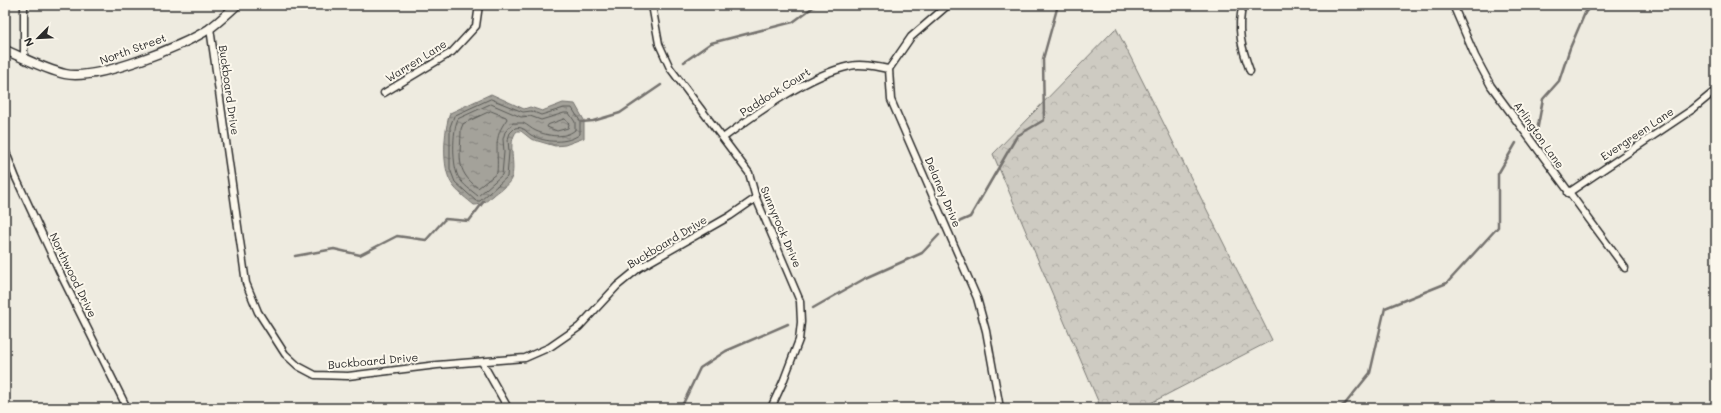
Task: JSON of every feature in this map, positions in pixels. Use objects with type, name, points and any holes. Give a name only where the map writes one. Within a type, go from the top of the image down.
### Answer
[{"type":"street","points":[[24,5],[24,57]]},
{"type":"street","name":"North Street","points":[[5,50],[65,74],[94,74],[116,68],[192,39],[210,28],[237,5]]},
{"type":"street","name":"Warren Lane","points":[[384,93],[452,52],[476,26],[479,5]]},
{"type":"street","name":"Sunnyrock Drive","points":[[652,5],[659,44],[670,68],[749,173],[756,198],[800,301],[801,322],[799,340],[771,408]]},
{"type":"street","points":[[936,5],[942,10]]},
{"type":"street","points":[[889,68],[911,37],[948,5]]},
{"type":"street","points":[[1242,5],[1239,36],[1250,71]]},
{"type":"street","name":"Arlington Lane","points":[[1453,5],[1475,56],[1491,86],[1624,268]]},
{"type":"street","name":"Buckboard Drive","points":[[210,28],[246,283],[258,312],[285,354],[308,373],[334,377],[437,365],[525,358],[550,347],[579,327],[617,286],[639,268],[730,216],[756,198]]},
{"type":"street","name":"Paddock Court","points":[[723,138],[809,81],[830,72],[850,66],[861,65],[889,68]]},
{"type":"street","name":"Delaney Drive","points":[[889,68],[891,100],[977,298],[986,331],[1000,408]]},
{"type":"street","name":"Evergreen Lane","points":[[1568,193],[1693,109],[1716,90]]},
{"type":"street","name":"Northwood Drive","points":[[5,150],[16,178],[63,279],[127,408]]},
{"type":"street","points":[[482,362],[508,408]]},
{"type":"green space","points":[[1116,28],[1272,340],[1141,408],[1101,408],[993,154]]},
{"type":"water","points":[[491,94],[524,109],[530,107],[542,111],[563,103],[575,104],[584,120],[584,138],[565,145],[555,146],[531,139],[521,131],[517,131],[512,142],[513,173],[510,182],[486,201],[474,205],[452,184],[446,169],[446,129],[450,113]]},
{"type":"waterway","points":[[684,62],[711,43],[793,22],[816,5]]},
{"type":"waterway","points":[[954,224],[970,217],[1017,136],[1044,120],[1043,59],[1058,5]]},
{"type":"waterway","points":[[1537,131],[1543,99],[1559,81],[1570,48],[1585,13],[1591,5]]},
{"type":"waterway","points":[[581,122],[593,121],[620,113],[661,85]]},
{"type":"waterway","points":[[1338,408],[1345,404],[1370,373],[1385,308],[1447,283],[1498,227],[1498,174],[1516,143]]},
{"type":"waterway","points":[[295,256],[334,249],[360,255],[397,236],[426,240],[445,219],[469,221],[484,201]]},
{"type":"waterway","points":[[813,308],[864,279],[922,253],[939,235]]},
{"type":"waterway","points":[[681,408],[700,368],[726,351],[788,324]]}]
